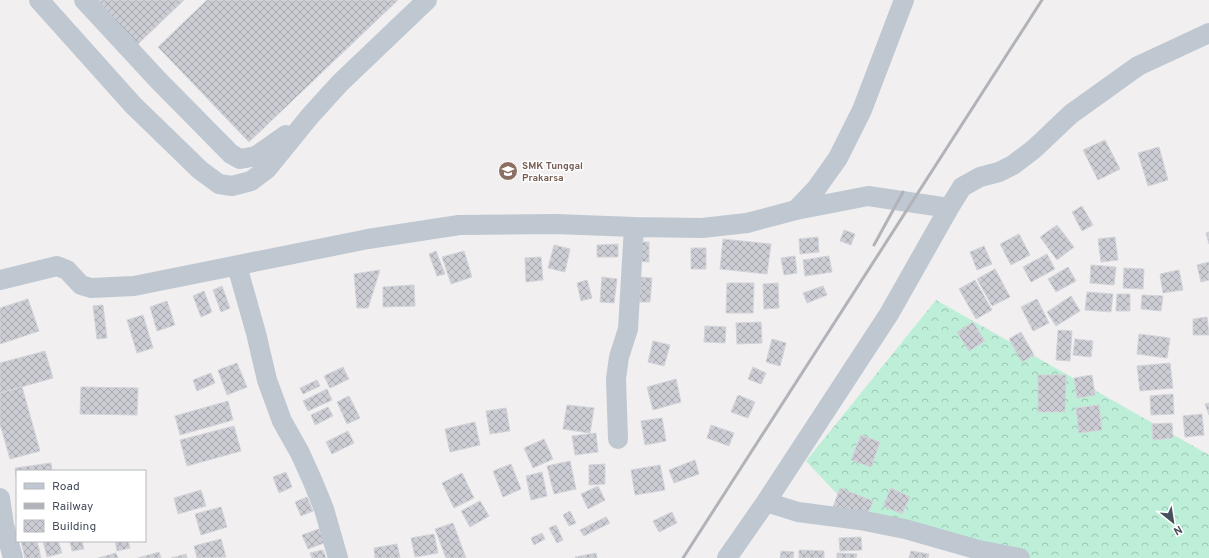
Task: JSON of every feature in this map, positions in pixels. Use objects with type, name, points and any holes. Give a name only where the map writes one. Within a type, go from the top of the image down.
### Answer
[{"type":"street","points":[[39,0],[133,105],[200,170],[219,184],[232,186],[251,181],[267,169],[310,116],[340,83],[427,0]]},
{"type":"street","points":[[84,0],[158,80],[231,154],[240,159],[256,156],[310,116]]},
{"type":"street","points":[[796,210],[816,189],[838,158],[862,110],[904,0]]},
{"type":"street","points":[[727,558],[766,502],[889,314],[962,187],[980,177],[999,172],[1014,165],[1034,149],[1071,114],[1138,66],[1209,33]]},
{"type":"street","points":[[0,280],[57,266],[67,270],[81,285],[91,288],[134,286],[368,239],[459,225],[555,224],[634,228],[702,228],[747,223],[796,210],[868,196],[949,208]]},
{"type":"street","points":[[618,439],[616,379],[619,357],[628,329],[634,228]]},
{"type":"street","points":[[237,266],[256,333],[266,380],[282,421],[300,453],[324,509],[338,558]]},
{"type":"street","points":[[0,498],[4,525],[13,558]]},
{"type":"street","points":[[766,502],[798,512],[860,520],[905,530],[978,550],[1020,558]]},
{"type":"green space","points":[[936,300],[1209,455],[1209,558],[997,558],[852,510],[806,461]]},
{"type":"building","points":[[96,0],[184,0],[138,44]]},
{"type":"building","points":[[207,0],[398,0],[249,142],[158,47]]},
{"type":"building","points":[[1105,140],[1120,169],[1098,180],[1083,150]]},
{"type":"building","points":[[1159,147],[1168,180],[1148,186],[1138,153]]},
{"type":"building","points":[[1082,206],[1093,225],[1082,231],[1072,212]]},
{"type":"building","points":[[1057,225],[1074,247],[1057,260],[1040,237]]},
{"type":"building","points":[[844,230],[855,234],[851,245],[840,241]]},
{"type":"building","points":[[1209,232],[1209,244],[1206,233]]},
{"type":"building","points":[[1019,234],[1030,255],[1011,265],[1000,244]]},
{"type":"building","points":[[818,237],[819,252],[800,254],[799,239]]},
{"type":"building","points":[[1115,237],[1118,260],[1101,262],[1098,239]]},
{"type":"building","points":[[723,239],[771,244],[767,274],[720,269]]},
{"type":"building","points":[[637,242],[649,242],[649,262],[637,261]]},
{"type":"building","points":[[618,244],[618,257],[597,257],[597,245]]},
{"type":"building","points":[[554,245],[570,249],[565,272],[548,268]]},
{"type":"building","points":[[984,246],[992,264],[977,270],[970,252]]},
{"type":"building","points":[[691,248],[706,248],[706,269],[691,269]]},
{"type":"building","points":[[436,251],[445,274],[437,276],[429,254]]},
{"type":"building","points":[[464,251],[472,277],[451,284],[442,257]]},
{"type":"building","points":[[1047,254],[1055,269],[1031,282],[1023,267]]},
{"type":"building","points":[[795,256],[797,273],[784,275],[781,258]]},
{"type":"building","points":[[829,256],[832,272],[805,276],[803,260]]},
{"type":"building","points":[[541,257],[543,280],[526,282],[525,258]]},
{"type":"building","points":[[1209,262],[1209,280],[1201,282],[1197,265]]},
{"type":"building","points":[[1091,265],[1116,267],[1114,285],[1090,283]]},
{"type":"building","points":[[1068,267],[1076,281],[1056,292],[1048,279]]},
{"type":"building","points":[[1124,268],[1144,269],[1143,289],[1123,288]]},
{"type":"building","points":[[995,269],[1010,297],[992,306],[977,279]]},
{"type":"building","points":[[380,270],[368,308],[357,308],[354,274]]},
{"type":"building","points":[[1179,270],[1183,290],[1163,293],[1160,274]]},
{"type":"building","points":[[602,277],[617,279],[614,303],[600,302]]},
{"type":"building","points":[[641,277],[652,278],[650,302],[639,302]]},
{"type":"building","points":[[587,280],[592,298],[581,301],[577,283]]},
{"type":"building","points":[[975,280],[992,310],[976,319],[959,289]]},
{"type":"building","points":[[727,283],[754,283],[753,313],[726,313]]},
{"type":"building","points":[[778,283],[779,308],[764,309],[763,284]]},
{"type":"building","points":[[414,285],[415,306],[383,307],[383,287]]},
{"type":"building","points":[[222,286],[230,308],[221,312],[213,290]]},
{"type":"building","points":[[823,286],[827,295],[807,303],[803,293]]},
{"type":"building","points":[[204,291],[212,312],[201,317],[193,296]]},
{"type":"building","points":[[1087,292],[1113,294],[1111,312],[1085,310]]},
{"type":"building","points":[[1117,294],[1130,294],[1130,311],[1116,311]]},
{"type":"building","points":[[1142,295],[1163,296],[1161,311],[1141,309]]},
{"type":"building","points":[[1071,296],[1080,311],[1056,326],[1047,312]]},
{"type":"building","points":[[28,299],[39,331],[0,344],[0,308]]},
{"type":"building","points":[[1037,299],[1049,323],[1033,331],[1021,307]]},
{"type":"building","points":[[167,301],[175,325],[157,331],[150,307]]},
{"type":"building","points":[[103,305],[107,338],[97,339],[93,306]]},
{"type":"building","points":[[143,315],[153,348],[137,353],[127,320]]},
{"type":"building","points":[[1207,317],[1209,335],[1193,335],[1193,319]]},
{"type":"building","points":[[761,322],[762,343],[737,344],[736,323]]},
{"type":"building","points":[[973,322],[985,341],[969,351],[957,332]]},
{"type":"building","points":[[705,326],[726,327],[725,343],[704,342]]},
{"type":"building","points":[[1058,330],[1072,331],[1070,361],[1056,360]]},
{"type":"building","points":[[1021,332],[1034,355],[1022,362],[1009,339]]},
{"type":"building","points":[[1139,334],[1170,338],[1167,358],[1137,354]]},
{"type":"building","points":[[772,339],[786,343],[780,366],[766,362]]},
{"type":"building","points":[[1075,339],[1093,341],[1091,357],[1073,355]]},
{"type":"building","points":[[653,341],[670,345],[664,366],[648,362]]},
{"type":"building","points":[[45,351],[53,378],[0,393],[0,363]]},
{"type":"building","points":[[237,363],[247,387],[227,395],[218,370]]},
{"type":"building","points":[[1170,363],[1173,388],[1140,391],[1137,366]]},
{"type":"building","points":[[343,367],[349,379],[330,388],[324,376]]},
{"type":"building","points":[[753,367],[766,373],[761,384],[748,379]]},
{"type":"building","points":[[211,373],[215,383],[197,391],[193,380]]},
{"type":"building","points":[[1038,375],[1066,375],[1065,412],[1038,412]]},
{"type":"building","points":[[1092,375],[1095,395],[1077,398],[1074,378]]},
{"type":"building","points":[[676,379],[681,402],[653,410],[647,387]]},
{"type":"building","points":[[317,380],[320,386],[303,394],[300,388]]},
{"type":"building","points":[[22,387],[40,451],[10,459],[0,424],[0,393]]},
{"type":"building","points":[[81,387],[138,388],[137,415],[80,414]]},
{"type":"building","points":[[327,389],[332,400],[308,411],[303,401]]},
{"type":"building","points":[[1173,394],[1174,414],[1151,415],[1150,396]]},
{"type":"building","points":[[738,395],[755,402],[748,418],[731,412]]},
{"type":"building","points":[[349,396],[360,418],[347,424],[337,402]]},
{"type":"building","points":[[228,401],[233,420],[180,435],[175,416]]},
{"type":"building","points":[[1209,403],[1209,415],[1205,404]]},
{"type":"building","points":[[567,405],[594,408],[590,433],[563,429]]},
{"type":"building","points":[[1099,405],[1102,430],[1079,433],[1076,408]]},
{"type":"building","points":[[328,407],[333,416],[315,425],[311,415]]},
{"type":"building","points":[[506,408],[510,431],[490,434],[486,411]]},
{"type":"building","points":[[1202,414],[1204,435],[1185,437],[1183,416]]},
{"type":"building","points":[[662,418],[666,441],[645,445],[641,421]]},
{"type":"building","points":[[475,422],[480,445],[450,452],[445,429]]},
{"type":"building","points":[[1172,423],[1173,438],[1153,440],[1152,424]]},
{"type":"building","points":[[711,425],[734,433],[729,446],[707,438]]},
{"type":"building","points":[[234,426],[241,451],[187,466],[180,440]]},
{"type":"building","points":[[348,431],[354,443],[332,454],[326,442]]},
{"type":"building","points":[[596,433],[598,452],[575,455],[572,436]]},
{"type":"building","points":[[861,435],[880,442],[871,467],[851,460]]},
{"type":"building","points":[[544,439],[553,459],[533,468],[524,448]]},
{"type":"building","points":[[695,460],[699,474],[674,483],[669,470]]},
{"type":"building","points":[[570,461],[576,489],[554,494],[547,466]]},
{"type":"building","points":[[51,463],[52,470],[16,470],[16,474],[15,468]]},
{"type":"building","points":[[511,464],[521,489],[503,497],[493,471]]},
{"type":"building","points":[[605,464],[605,484],[589,485],[589,465]]},
{"type":"building","points":[[660,465],[665,490],[635,495],[631,470]]},
{"type":"building","points":[[286,472],[292,487],[279,493],[273,477]]},
{"type":"building","points":[[542,472],[547,496],[531,500],[526,476]]},
{"type":"building","points":[[462,473],[474,498],[454,508],[442,483]]},
{"type":"building","points":[[598,486],[605,500],[588,509],[581,494]]},
{"type":"building","points":[[840,488],[873,501],[866,519],[833,507]]},
{"type":"building","points":[[891,488],[910,497],[902,514],[883,506]]},
{"type":"building","points":[[201,490],[206,506],[178,514],[174,498]]},
{"type":"building","points":[[307,497],[313,511],[301,516],[295,502]]},
{"type":"building","points":[[480,501],[489,516],[470,527],[461,511]]},
{"type":"building","points":[[221,507],[227,527],[201,535],[195,514]]},
{"type":"building","points":[[570,511],[576,523],[569,526],[563,515]]},
{"type":"building","points":[[672,512],[677,523],[659,532],[653,521]]},
{"type":"building","points":[[606,517],[610,523],[584,536],[580,530]]},
{"type":"building","points":[[453,523],[466,558],[446,558],[435,529]]},
{"type":"building","points":[[556,525],[563,540],[557,543],[549,528]]},
{"type":"building","points":[[319,529],[324,543],[308,549],[302,535]]},
{"type":"building","points":[[542,533],[545,539],[534,545],[531,538]]},
{"type":"building","points":[[434,534],[438,553],[415,557],[411,538]]},
{"type":"building","points":[[861,537],[862,550],[840,551],[839,538]]},
{"type":"building","points":[[221,539],[226,557],[197,558],[194,546]]},
{"type":"building","points":[[21,542],[37,542],[41,558],[25,558]]},
{"type":"building","points":[[43,542],[58,542],[62,553],[47,557]]},
{"type":"building","points":[[70,542],[82,542],[84,549],[72,551]]},
{"type":"building","points":[[115,542],[128,542],[130,548],[117,551]]},
{"type":"building","points":[[397,544],[400,558],[375,558],[374,548]]},
{"type":"building","points":[[323,550],[326,558],[312,558],[310,553]]},
{"type":"building","points":[[799,550],[824,551],[824,558],[799,558]]},
{"type":"building","points":[[781,551],[794,552],[793,558],[780,558]]},
{"type":"building","points":[[911,551],[929,554],[928,558],[909,558]]},
{"type":"building","points":[[159,552],[161,558],[138,558]]},
{"type":"building","points":[[116,553],[118,558],[98,558]]},
{"type":"building","points":[[596,553],[597,558],[575,557]]},
{"type":"building","points":[[837,553],[857,554],[856,558],[837,558]]},
{"type":"building","points":[[186,554],[187,558],[171,558]]},
{"type":"railway","points":[[683,558],[1042,0]]},
{"type":"railway","points":[[874,245],[903,192]]},
{"type":"place","name":"SMK Tunggal Prakarsa","points":[[508,171]]}]
